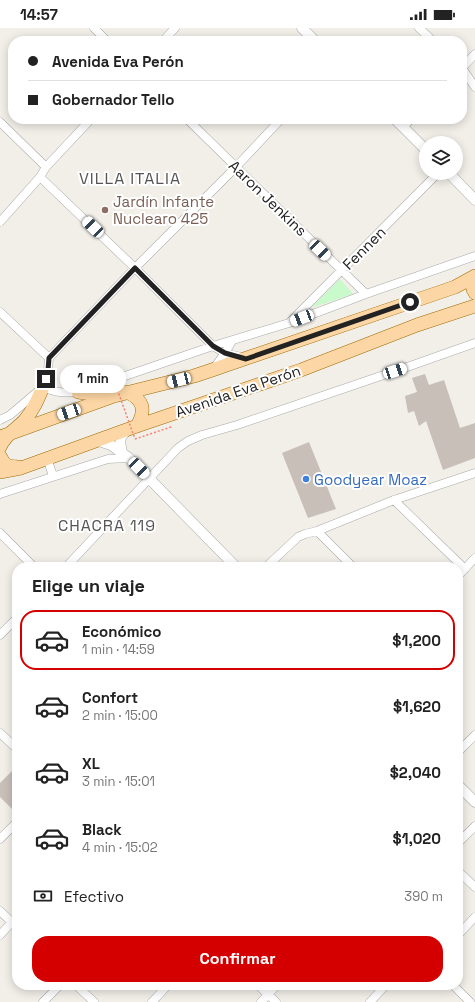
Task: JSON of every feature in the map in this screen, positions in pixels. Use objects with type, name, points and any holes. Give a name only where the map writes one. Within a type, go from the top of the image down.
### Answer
[{"type":"main road","name":"Avenida Eva Perón","points":[[4,436],[119,391],[194,376],[455,286],[475,276]]},
{"type":"main road","points":[[475,280],[473,284],[475,293]]},
{"type":"main road","name":"Avenida Eva Perón","points":[[0,472],[21,468],[96,440],[133,432],[417,325],[475,306]]},
{"type":"main road","points":[[0,447],[4,436],[24,421],[31,412],[43,387]]},
{"type":"main road","points":[[78,392],[119,391],[134,396],[140,402],[142,418],[133,432]]},
{"type":"main road","points":[[0,456],[4,463],[8,466],[21,468]]},
{"type":"street","points":[[94,28],[102,36]]},
{"type":"street","points":[[168,36],[175,28]]},
{"type":"street","points":[[302,28],[310,36]]},
{"type":"street","points":[[419,28],[428,36]]},
{"type":"street","points":[[467,63],[475,54]]},
{"type":"street","points":[[467,75],[475,87]]},
{"type":"street","points":[[0,122],[46,167]]},
{"type":"street","points":[[0,222],[40,177],[46,167],[86,124]]},
{"type":"street","name":"Aaron Jenkins","points":[[192,124],[366,294]]},
{"type":"street","points":[[0,420],[10,414],[43,387],[48,370],[49,358],[276,124]]},
{"type":"street","points":[[400,124],[419,143]]},
{"type":"street","points":[[403,127],[406,124]]},
{"type":"street","points":[[40,177],[135,268],[213,346],[225,353],[246,359]]},
{"type":"street","name":"Fennen","points":[[289,323],[431,180]]},
{"type":"street","points":[[456,180],[475,200]]},
{"type":"street","points":[[43,387],[54,392],[78,392],[213,346],[289,323],[475,256]]},
{"type":"street","points":[[0,312],[49,358]]},
{"type":"street","points":[[212,370],[232,341]]},
{"type":"street","name":"Avenida Eva Perón","points":[[149,479],[178,448],[188,441],[202,435],[252,420],[475,343]]},
{"type":"street","points":[[125,456],[120,441],[122,435],[133,432]]},
{"type":"street","points":[[96,440],[110,445],[125,456],[231,562]]},
{"type":"street","points":[[0,494],[108,459],[125,456]]},
{"type":"street","points":[[47,458],[53,476]]},
{"type":"street","points":[[271,562],[298,537],[304,534],[317,531],[394,500],[475,473]]},
{"type":"street","points":[[71,562],[149,479]]},
{"type":"street","points":[[394,500],[459,562]]},
{"type":"street","points":[[317,531],[348,562]]},
{"type":"street","points":[[0,533],[29,562]]},
{"type":"street","points":[[463,570],[475,558]]},
{"type":"street","points":[[0,635],[12,623]]},
{"type":"street","points":[[0,733],[12,744]]},
{"type":"street","points":[[463,747],[475,735]]},
{"type":"street","points":[[463,790],[475,802]]},
{"type":"street","points":[[463,838],[475,826]]},
{"type":"street","points":[[0,839],[12,827]]},
{"type":"street","points":[[463,876],[475,887]]},
{"type":"street","points":[[0,910],[12,922]]},
{"type":"street","points":[[463,930],[475,917]]},
{"type":"street","points":[[0,935],[12,927]]},
{"type":"street","points":[[43,1002],[55,990]]},
{"type":"street","points":[[81,990],[94,1002]]},
{"type":"street","points":[[152,1002],[163,990]]},
{"type":"street","points":[[263,990],[276,1002]]},
{"type":"street","points":[[261,1002],[272,990]]},
{"type":"street","points":[[370,1002],[381,990]]},
{"type":"street","points":[[457,990],[470,1002]]},
{"type":"path","points":[[119,391],[133,432]]},
{"type":"green space","points":[[340,279],[353,294],[311,308]]},
{"type":"building","points":[[425,374],[429,385],[444,380],[460,428],[475,423],[475,458],[443,470],[426,421],[419,426],[414,411],[408,413],[405,396],[417,392],[412,378]]},
{"type":"building","points":[[309,442],[336,509],[308,518],[282,453]]},
{"type":"building","points":[[12,771],[12,809],[0,797],[0,783]]},
{"type":"place","name":"Jardín Infante Nuclearo 425","points":[[105,210]]},
{"type":"place","name":"Goodyear Moaz","points":[[306,479]]},
{"type":"district","name":"VILLA ITALIA","points":[[130,178]]},
{"type":"district","name":"CHACRA 119","points":[[107,525]]},
{"type":"route","points":[[46,379],[49,358],[135,268],[213,346],[225,353],[246,359],[410,302]]}]
